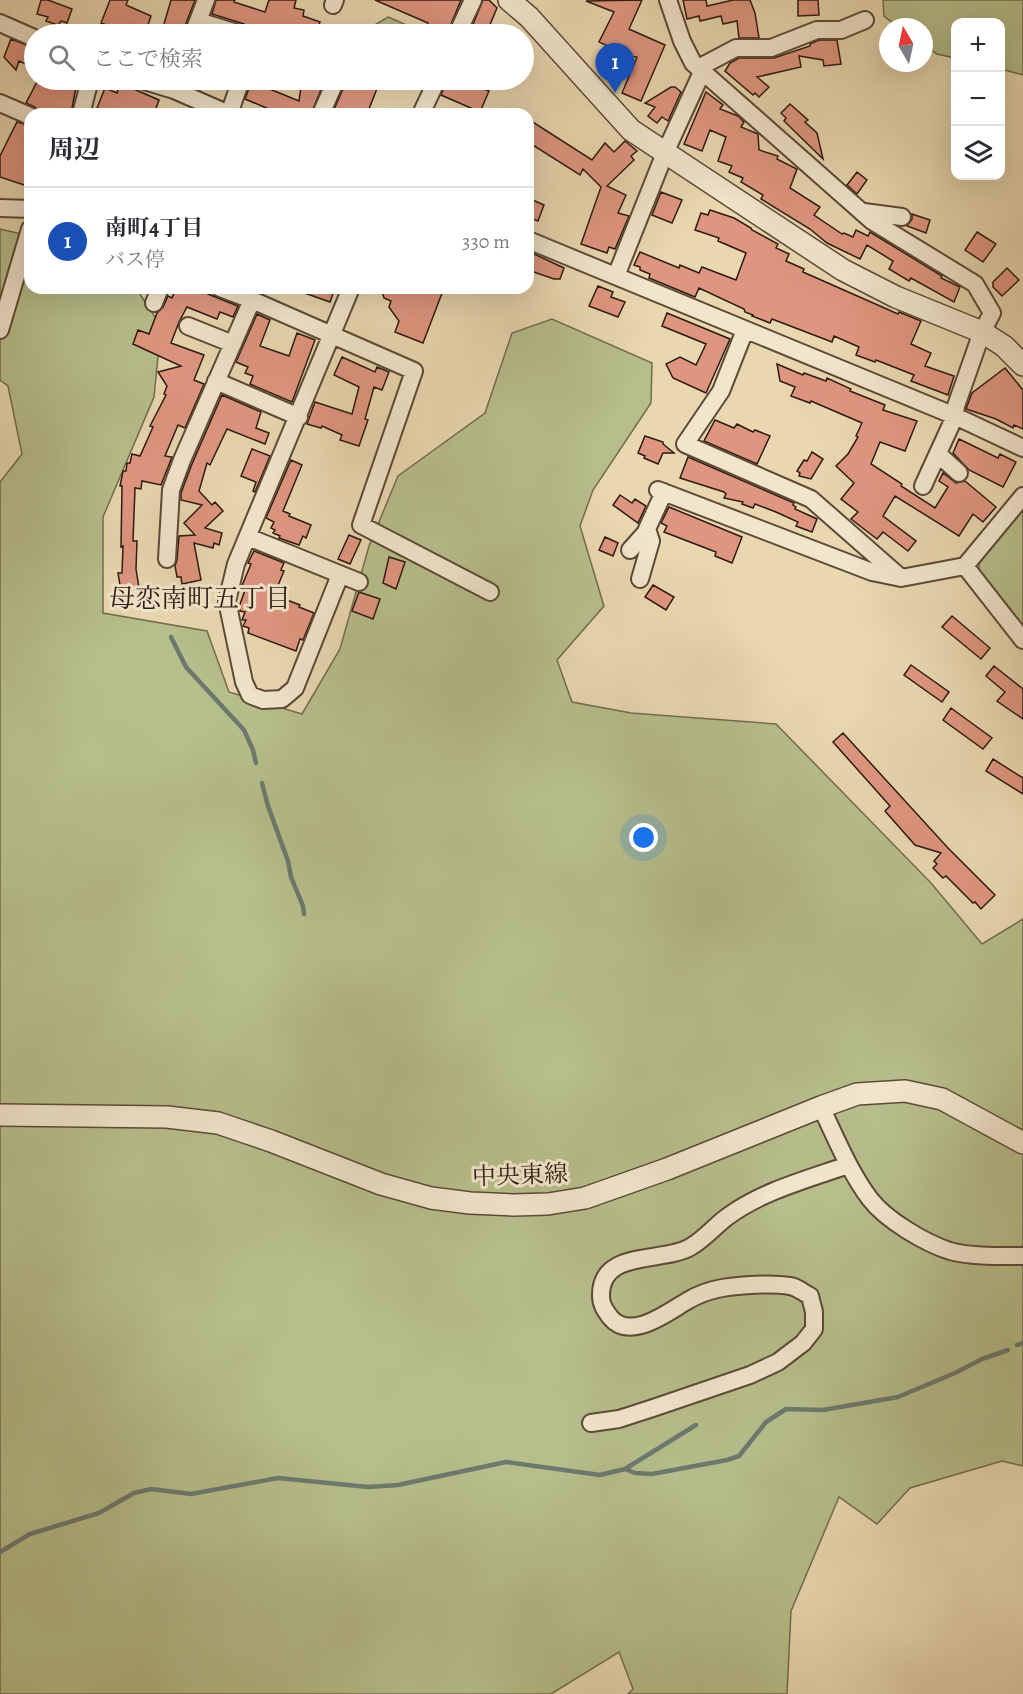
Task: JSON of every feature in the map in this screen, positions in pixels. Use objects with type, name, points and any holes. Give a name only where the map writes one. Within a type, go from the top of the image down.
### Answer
[{"type":"street","points":[[197,24],[206,0]]},
{"type":"street","points":[[462,24],[473,0]]},
{"type":"street","points":[[509,0],[528,17],[631,130],[843,270],[896,297],[982,332],[1021,360]]},
{"type":"street","points":[[668,0],[682,41],[693,63],[700,70],[872,221],[975,284],[992,314],[982,332],[956,406],[956,416],[923,486]]},
{"type":"street","points":[[616,276],[700,70],[736,48],[771,48],[817,30],[841,30],[865,20]]},
{"type":"street","points":[[0,23],[24,34]]},
{"type":"street","points":[[83,108],[87,90]]},
{"type":"street","points":[[184,90],[218,108]]},
{"type":"street","points":[[231,108],[238,90]]},
{"type":"street","points":[[324,108],[332,90]]},
{"type":"street","points":[[424,108],[432,90]]},
{"type":"street","points":[[0,103],[24,113]]},
{"type":"street","points":[[0,208],[24,209]]},
{"type":"street","points":[[862,211],[902,217]]},
{"type":"street","points":[[534,242],[956,416],[1023,448]]},
{"type":"street","points":[[0,330],[24,249]]},
{"type":"street","points":[[236,294],[414,371],[361,525],[490,592]]},
{"type":"street","points":[[340,575],[295,688],[282,699],[263,700],[250,694],[244,682],[227,602],[236,564],[348,294]]},
{"type":"street","points":[[167,559],[171,490],[252,300]]},
{"type":"street","points":[[188,326],[233,344]]},
{"type":"street","points":[[745,330],[721,391],[685,444],[768,473],[811,499],[901,578]]},
{"type":"street","points":[[216,381],[298,417]]},
{"type":"street","points":[[938,454],[959,473]]},
{"type":"street","points":[[630,550],[647,531],[661,491],[872,572],[901,578],[964,566],[1023,496]]},
{"type":"street","points":[[640,579],[651,542],[647,531]]},
{"type":"street","points":[[248,537],[359,582]]},
{"type":"street","points":[[964,566],[1023,640]]},
{"type":"street","name":"中央東線","points":[[0,1115],[167,1117],[218,1123],[271,1140],[391,1187],[431,1198],[513,1205],[548,1204],[585,1198],[667,1169],[857,1094],[905,1091],[942,1099],[1023,1143]]},
{"type":"street","points":[[821,1107],[848,1165],[871,1200],[885,1216],[906,1230],[950,1251],[1023,1256]]},
{"type":"street","points":[[591,1423],[619,1419],[750,1375],[778,1362],[802,1343],[814,1329],[814,1312],[810,1296],[792,1286],[720,1288],[690,1299],[664,1316],[646,1324],[624,1325],[612,1320],[602,1306],[603,1279],[614,1269],[639,1258],[691,1248],[728,1216],[754,1202],[783,1188],[848,1165]]},
{"type":"green space","points":[[883,0],[1023,0],[1023,75],[1005,70],[1005,18],[951,18],[951,57],[933,51],[933,18],[887,18],[884,16]]},
{"type":"green space","points":[[388,17],[404,24],[376,24]]},
{"type":"green space","points":[[0,229],[24,235],[24,294],[140,294],[161,326],[154,397],[103,517],[103,613],[207,631],[229,692],[302,714],[340,649],[369,546],[398,476],[485,413],[512,333],[552,319],[652,363],[651,403],[593,490],[580,526],[604,606],[557,660],[572,702],[631,713],[776,724],[931,883],[982,944],[1023,919],[1023,1466],[1002,1461],[910,1488],[877,1524],[839,1497],[791,1611],[787,1694],[628,1694],[633,1689],[619,1652],[551,1694],[0,1694],[0,482],[22,454],[8,386],[0,380]]},
{"type":"green space","points":[[1020,511],[1023,511],[1023,627],[979,571],[979,560]]},
{"type":"building","points":[[41,0],[48,0],[72,9],[67,23],[61,21],[55,24],[46,21],[48,17],[37,14]]},
{"type":"building","points":[[110,0],[128,0],[126,5],[151,16],[148,24],[101,23]]},
{"type":"building","points":[[171,0],[195,0],[186,24],[164,24]]},
{"type":"building","points":[[216,0],[235,0],[234,2],[265,12],[269,0],[296,0],[294,8],[304,10],[303,16],[320,22],[319,24],[244,24],[212,14]]},
{"type":"building","points":[[375,0],[461,0],[451,24],[428,23]]},
{"type":"building","points":[[483,0],[489,0],[497,8],[490,24],[473,24]]},
{"type":"building","points":[[642,0],[629,29],[665,45],[641,101],[622,93],[637,57],[629,56],[599,42],[614,12],[586,1]]},
{"type":"building","points":[[683,0],[706,0],[707,6],[733,0],[750,0],[755,13],[759,38],[739,38],[737,21],[723,24],[721,16],[700,21],[699,16],[687,19]]},
{"type":"building","points":[[798,0],[818,0],[819,15],[798,16]]},
{"type":"building","points":[[11,39],[24,44],[24,63],[19,61],[16,70],[4,57]]},
{"type":"building","points":[[819,40],[837,40],[841,64],[824,66],[823,60],[799,56],[801,67],[757,77],[769,87],[759,97],[755,93],[753,95],[725,71],[730,63],[739,58],[774,58],[810,46]]},
{"type":"building","points":[[671,87],[681,92],[668,121],[662,117],[657,123],[648,116],[655,107],[645,103]]},
{"type":"building","points":[[33,90],[76,90],[72,108],[36,108],[26,103]]},
{"type":"building","points":[[104,90],[117,93],[118,90],[136,90],[159,100],[156,108],[97,108]]},
{"type":"building","points":[[248,90],[272,90],[299,101],[301,90],[321,90],[313,108],[266,108],[245,99]]},
{"type":"building","points":[[342,90],[376,90],[369,108],[335,108]]},
{"type":"building","points":[[443,90],[489,91],[482,108],[471,108],[441,95]]},
{"type":"building","points":[[706,92],[723,105],[720,109],[738,116],[744,122],[741,127],[758,134],[759,150],[778,156],[777,159],[797,169],[790,188],[820,207],[814,215],[842,234],[853,237],[856,230],[868,236],[870,232],[942,276],[941,278],[960,287],[954,302],[911,278],[909,281],[889,269],[893,261],[867,245],[860,259],[827,243],[810,229],[761,199],[763,195],[741,182],[743,178],[729,172],[732,166],[718,161],[726,137],[710,130],[702,151],[684,144]]},
{"type":"building","points":[[790,104],[808,120],[805,122],[817,133],[823,159],[784,121],[786,118],[781,113]]},
{"type":"building","points":[[17,122],[24,124],[24,185],[0,177],[0,156]]},
{"type":"building","points":[[534,123],[592,160],[605,143],[614,152],[625,141],[637,151],[631,156],[634,160],[607,186],[626,195],[618,213],[629,216],[615,249],[609,247],[607,253],[581,244],[601,187],[583,169],[580,175],[534,146]]},
{"type":"building","points":[[857,172],[867,180],[857,194],[847,185]]},
{"type":"building","points":[[661,192],[682,200],[672,223],[652,215]]},
{"type":"building","points":[[534,201],[544,205],[538,221],[534,219]]},
{"type":"building","points":[[710,210],[734,218],[778,244],[776,248],[789,254],[786,261],[804,269],[803,272],[898,314],[899,312],[921,321],[911,344],[931,353],[925,366],[954,376],[948,395],[911,381],[914,375],[856,355],[859,347],[834,336],[832,342],[772,319],[770,323],[699,288],[695,297],[649,278],[650,274],[634,265],[640,252],[679,268],[680,265],[699,273],[702,267],[736,280],[746,253],[718,241],[719,238],[695,230],[701,213],[708,215]]},
{"type":"building","points":[[912,214],[930,220],[926,233],[907,226],[912,219]]},
{"type":"building","points":[[977,232],[996,244],[983,262],[965,250]]},
{"type":"building","points":[[534,254],[564,268],[560,279],[534,272]]},
{"type":"building","points":[[1007,268],[1019,280],[1002,296],[993,287],[993,282]]},
{"type":"building","points":[[598,286],[613,292],[611,297],[625,302],[618,317],[589,306]]},
{"type":"building","points":[[174,294],[208,294],[238,306],[233,317],[220,312],[217,319],[187,307],[179,322],[171,343],[204,355],[194,380],[204,384],[185,428],[178,425],[165,456],[172,457],[161,485],[142,481],[141,489],[135,488],[133,541],[137,541],[136,569],[139,588],[121,591],[118,573],[122,573],[122,486],[120,486],[123,471],[126,471],[132,454],[140,456],[153,427],[150,426],[166,395],[164,394],[167,386],[158,372],[181,366],[133,344],[138,330],[149,334],[157,313],[168,296],[172,298]]},
{"type":"building","points":[[307,294],[333,294],[330,302]]},
{"type":"building","points":[[383,294],[442,294],[423,343],[395,332],[399,321],[389,307],[391,301],[384,298]]},
{"type":"building","points":[[667,313],[730,339],[706,393],[673,378],[666,364],[680,357],[696,365],[706,344],[662,326]]},
{"type":"building","points":[[257,314],[270,320],[260,346],[289,356],[297,333],[315,340],[292,402],[250,384],[253,376],[245,373],[248,367],[236,362]]},
{"type":"building","points":[[342,357],[375,372],[377,367],[389,372],[382,390],[374,387],[365,419],[368,420],[359,446],[340,440],[342,435],[322,426],[321,428],[307,424],[315,402],[352,414],[359,387],[334,375]]},
{"type":"building","points":[[777,364],[803,375],[804,373],[826,381],[827,378],[851,389],[850,391],[885,405],[883,410],[917,421],[905,451],[880,442],[871,464],[902,484],[901,486],[935,508],[948,487],[939,481],[943,473],[956,483],[965,481],[996,507],[983,522],[973,514],[959,536],[895,496],[883,516],[916,541],[908,551],[883,532],[877,539],[851,519],[858,512],[841,499],[854,483],[836,466],[848,454],[858,437],[856,436],[862,423],[811,401],[810,403],[791,396],[795,387],[780,381]]},
{"type":"building","points":[[1005,368],[1023,390],[1023,429],[1014,425],[1013,428],[996,419],[966,409],[972,393]]},
{"type":"building","points":[[222,395],[261,412],[256,428],[269,433],[265,444],[227,429],[210,465],[207,463],[199,491],[212,505],[215,502],[223,511],[205,528],[222,533],[219,545],[214,543],[213,548],[194,543],[201,580],[182,584],[181,577],[177,577],[175,566],[179,536],[195,535],[184,523],[202,505],[181,500],[181,493]]},
{"type":"building","points":[[715,420],[734,428],[737,424],[753,432],[755,430],[770,436],[757,464],[704,441]]},
{"type":"building","points":[[645,436],[663,442],[674,453],[663,453],[658,464],[644,458],[645,456],[638,453]]},
{"type":"building","points":[[959,439],[998,458],[1000,454],[1016,462],[1003,487],[969,470],[953,453]]},
{"type":"building","points":[[252,449],[270,456],[255,492],[253,491],[256,482],[241,476]]},
{"type":"building","points":[[812,452],[823,459],[811,479],[799,476],[800,473],[797,471]]},
{"type":"building","points":[[688,457],[794,503],[795,509],[817,519],[812,532],[796,526],[798,522],[776,512],[755,504],[753,508],[742,504],[743,502],[724,498],[726,494],[724,492],[680,478]]},
{"type":"building","points":[[291,460],[302,465],[283,511],[311,525],[306,538],[303,536],[299,545],[279,538],[280,536],[273,533],[275,530],[271,528],[274,522],[266,518]]},
{"type":"building","points":[[620,495],[632,503],[635,499],[646,506],[638,523],[613,505]]},
{"type":"building","points":[[669,507],[742,537],[732,563],[715,556],[716,552],[664,532],[667,526],[661,523]]},
{"type":"building","points":[[349,535],[361,540],[350,564],[338,559]]},
{"type":"building","points":[[605,537],[618,543],[613,556],[599,550]]},
{"type":"building","points":[[254,551],[284,563],[281,570],[284,571],[274,595],[314,613],[296,651],[248,633],[249,628],[243,626],[246,620],[242,620],[245,612],[240,611],[239,607],[245,590],[241,588]]},
{"type":"building","points":[[389,557],[405,562],[396,589],[383,583]]},
{"type":"building","points":[[653,585],[674,597],[666,610],[645,597]]},
{"type":"building","points":[[359,592],[380,599],[373,619],[352,611]]},
{"type":"building","points":[[952,616],[990,648],[981,659],[942,627]]},
{"type":"building","points":[[911,665],[949,692],[942,702],[904,675]]},
{"type":"building","points":[[994,666],[1023,689],[1023,719],[997,701],[1005,692],[986,676]]},
{"type":"building","points":[[951,708],[992,738],[983,749],[943,720]]},
{"type":"building","points":[[843,733],[948,848],[995,895],[981,909],[946,876],[943,878],[933,868],[937,864],[934,861],[941,853],[915,845],[885,811],[890,806],[833,742]]},
{"type":"building","points":[[993,759],[1023,778],[1023,794],[986,771]]},
{"type":"waterway","points":[[171,637],[186,667],[244,730],[256,763]]},
{"type":"waterway","points":[[262,783],[304,914]]},
{"type":"waterway","points":[[1017,1345],[1023,1343]]},
{"type":"waterway","points":[[0,1552],[30,1534],[99,1513],[134,1493],[151,1489],[191,1494],[278,1478],[368,1487],[398,1485],[506,1462],[600,1475],[625,1469],[635,1473],[652,1474],[727,1460],[739,1456],[766,1422],[786,1409],[823,1410],[898,1397],[982,1359],[1008,1350]]},
{"type":"waterway","points":[[625,1469],[696,1425]]},
{"type":"place","name":"南町4丁目","points":[[615,93]]},
{"type":"district","name":"母恋南町五丁目","points":[[200,598]]}]
